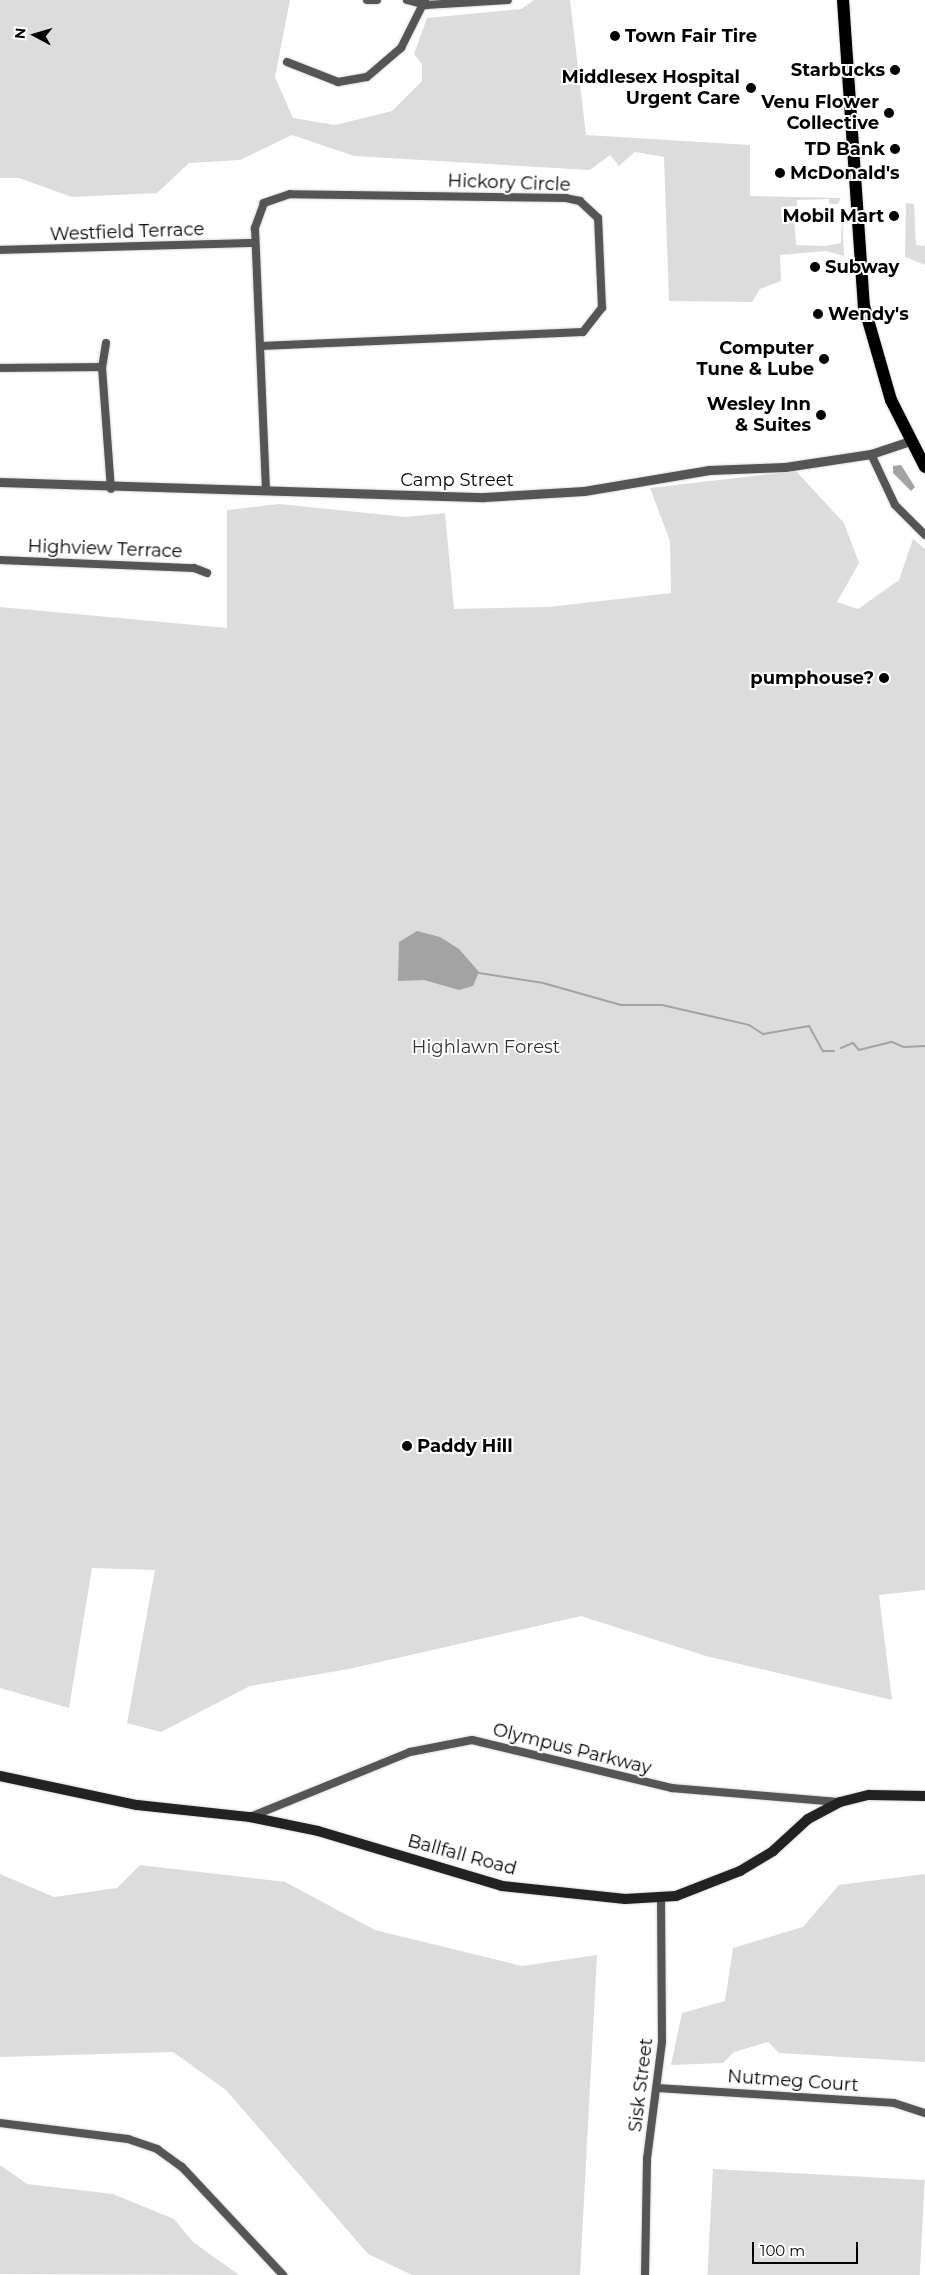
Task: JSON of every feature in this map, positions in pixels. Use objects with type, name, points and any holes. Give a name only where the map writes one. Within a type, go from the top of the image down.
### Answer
[{"type":"highway","points":[[843,0],[862,294],[883,378],[910,441],[925,467]]},
{"type":"main road","name":"Ballfall Road","points":[[0,1776],[137,1805],[250,1816],[318,1830],[502,1886],[598,1898],[661,1898],[690,1892],[740,1870],[773,1851],[808,1819],[840,1802],[870,1795],[925,1796]]},
{"type":"street","points":[[366,0],[377,0]]},
{"type":"street","points":[[407,0],[426,3],[508,0]]},
{"type":"street","points":[[287,62],[338,82],[366,77],[401,48],[426,3]]},
{"type":"street","name":"Hickory Circle","points":[[261,346],[583,332],[602,308],[601,230],[590,208],[566,198],[290,194],[264,203],[255,243],[266,490]]},
{"type":"street","name":"Westfield Terrace","points":[[0,250],[255,243]]},
{"type":"street","points":[[106,343],[102,367],[111,489]]},
{"type":"street","points":[[0,368],[102,367]]},
{"type":"street","name":"Camp Street","points":[[0,482],[111,489],[266,490],[410,498],[548,494],[686,473],[785,467],[871,454],[910,441]]},
{"type":"street","points":[[871,454],[895,504],[925,534]]},
{"type":"street","name":"Highview Terrace","points":[[0,560],[194,568],[208,573]]},
{"type":"street","name":"Olympus Parkway","points":[[250,1816],[410,1752],[472,1740],[672,1788],[840,1802]]},
{"type":"street","name":"Sisk Street","points":[[645,2275],[647,2159],[657,2088],[663,1994],[661,1898]]},
{"type":"street","name":"Nutmeg Court","points":[[657,2088],[894,2103],[925,2113]]},
{"type":"street","points":[[0,2123],[128,2139],[157,2149],[182,2167],[283,2275]]},
{"type":"green space","points":[[0,0],[290,0],[275,77],[293,118],[335,125],[392,111],[422,81],[422,64],[414,54],[427,18],[521,9],[534,0],[570,0],[586,135],[750,145],[750,196],[841,198],[838,204],[829,204],[829,199],[797,200],[797,206],[781,207],[781,217],[787,223],[794,216],[796,245],[825,246],[841,243],[842,214],[844,256],[826,251],[780,255],[781,281],[760,289],[752,302],[669,301],[664,157],[635,152],[619,166],[610,155],[590,170],[354,156],[292,135],[240,160],[189,163],[157,193],[72,197],[19,178],[0,178]]},
{"type":"green space","points":[[906,203],[914,204],[916,245],[925,246],[925,265],[905,257]]},
{"type":"green space","name":"Highlawn Forest","points":[[796,471],[844,523],[859,563],[837,602],[858,609],[899,580],[913,539],[925,549],[925,1590],[879,1595],[892,1700],[706,1656],[581,1616],[349,1669],[250,1686],[161,1732],[127,1723],[155,1570],[92,1568],[69,1708],[0,1688],[0,607],[227,628],[227,510],[279,504],[406,517],[445,513],[454,609],[549,607],[671,593],[670,541],[650,488]]},
{"type":"green space","points":[[140,1865],[285,1882],[375,1930],[522,1966],[597,1955],[580,2275],[412,2275],[368,2254],[226,2090],[173,2052],[0,2057],[0,1874],[54,1897],[117,1888]]},
{"type":"green space","points":[[925,1874],[925,2062],[779,2053],[768,2042],[734,2052],[723,2063],[671,2065],[682,2013],[725,2001],[733,1948],[803,1927],[839,1885]]},
{"type":"green space","points":[[0,2165],[27,2184],[113,2194],[174,2219],[193,2242],[239,2275],[0,2274]]},
{"type":"green space","points":[[713,2169],[925,2180],[920,2275],[707,2275]]},
{"type":"shaded area","points":[[901,465],[915,487],[911,491],[893,473],[893,466]]},
{"type":"shaded area","points":[[417,931],[440,937],[459,949],[479,972],[473,986],[459,990],[424,980],[398,981],[399,942]]},
{"type":"waterway","points":[[479,973],[543,983],[621,1005],[662,1005],[749,1025],[763,1034],[809,1026],[823,1051],[834,1051]]},
{"type":"waterway","points":[[841,1048],[853,1043],[859,1050],[892,1042],[904,1047],[925,1046]]},
{"type":"place","name":"Town Fair Tire","points":[[615,36]]},
{"type":"place","name":"Starbucks","points":[[895,70]]},
{"type":"place","name":"Middlesex Hospital Urgent Care","points":[[751,88]]},
{"type":"place","name":"Venu Flower Collective","points":[[889,113]]},
{"type":"place","name":"TD Bank","points":[[895,149]]},
{"type":"place","name":"McDonald's","points":[[780,173]]},
{"type":"place","name":"Mobil Mart","points":[[894,216]]},
{"type":"place","name":"Subway","points":[[815,267]]},
{"type":"place","name":"Wendy's","points":[[818,314]]},
{"type":"place","name":"Computer Tune & Lube","points":[[824,359]]},
{"type":"place","name":"Wesley Inn & Suites","points":[[821,415]]},
{"type":"place","name":"pumphouse?","points":[[884,678]]},
{"type":"place","name":"Paddy Hill","points":[[407,1446]]}]
